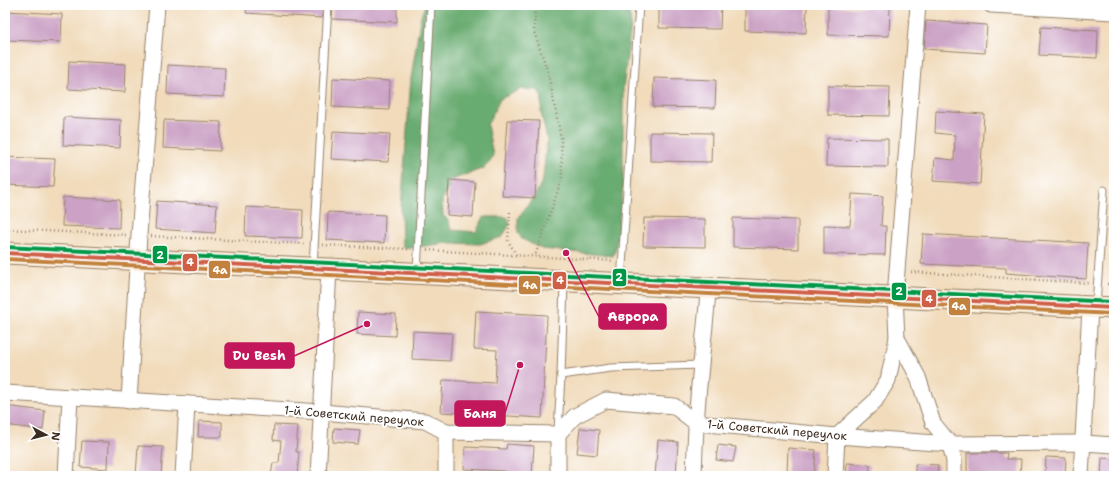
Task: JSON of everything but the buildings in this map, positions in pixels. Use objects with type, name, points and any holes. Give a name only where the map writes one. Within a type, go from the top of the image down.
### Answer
[{"type":"street","points":[[128,401],[137,259],[157,5]]},
{"type":"street","points":[[835,476],[837,436],[875,401],[888,380],[897,338],[895,296],[918,5]]},
{"type":"street","points":[[991,5],[1114,12]]},
{"type":"street","points":[[5,253],[1100,307],[1082,443],[1081,476]]},
{"type":"street","points":[[318,476],[322,412],[321,269]]},
{"type":"street","points":[[694,476],[696,423],[708,288]]},
{"type":"street","points":[[897,338],[918,377],[933,423],[950,444],[954,461],[954,476]]},
{"type":"street","name":"1-й Советский переулок","points":[[5,393],[322,412],[425,421],[446,432],[558,434],[575,416],[606,400],[674,406],[696,423],[837,436],[950,444],[1082,443],[1114,445]]},
{"type":"street","points":[[66,476],[70,397]]},
{"type":"street","points":[[183,476],[187,404]]},
{"type":"street","points":[[446,432],[446,476]]},
{"type":"street","points":[[558,434],[558,476]]},
{"type":"lane","points":[[321,269],[314,244],[328,5]]},
{"type":"lane","points":[[417,273],[431,5]]},
{"type":"lane","points":[[621,284],[639,5]]},
{"type":"lane","points":[[1100,307],[1098,283],[1104,190]]},
{"type":"lane","points":[[558,434],[562,375],[564,281]]},
{"type":"lane","points":[[562,375],[611,368],[701,365]]},
{"type":"path","points":[[535,5],[534,32],[548,72],[561,138],[562,179],[535,256]]},
{"type":"path","points":[[510,212],[508,241],[517,256]]},
{"type":"path","points":[[5,229],[128,235]]},
{"type":"path","points":[[147,236],[622,261]]},
{"type":"path","points":[[910,272],[1114,284]]},
{"type":"green space","points":[[425,5],[626,5],[629,10],[631,25],[623,88],[623,187],[616,248],[613,256],[542,249],[522,239],[518,233],[518,218],[536,194],[543,179],[547,139],[541,112],[542,97],[538,90],[522,89],[500,99],[487,125],[493,155],[489,163],[484,168],[454,179],[442,200],[443,215],[448,220],[451,230],[476,232],[484,217],[507,217],[510,224],[502,237],[480,244],[448,243],[409,248],[402,246],[401,209],[411,79],[420,20]]},
{"type":"transit line","name":"2","points":[[5,247],[1114,302]]},
{"type":"transit line","name":"4","points":[[5,253],[1114,308]]},
{"type":"transit line","name":"4а","points":[[5,259],[1114,314]]},
{"type":"place","name":"Аврора","points":[[566,253]]},
{"type":"place","name":"Du Besh","points":[[367,324]]},
{"type":"place","name":"Баня","points":[[520,365]]}]
